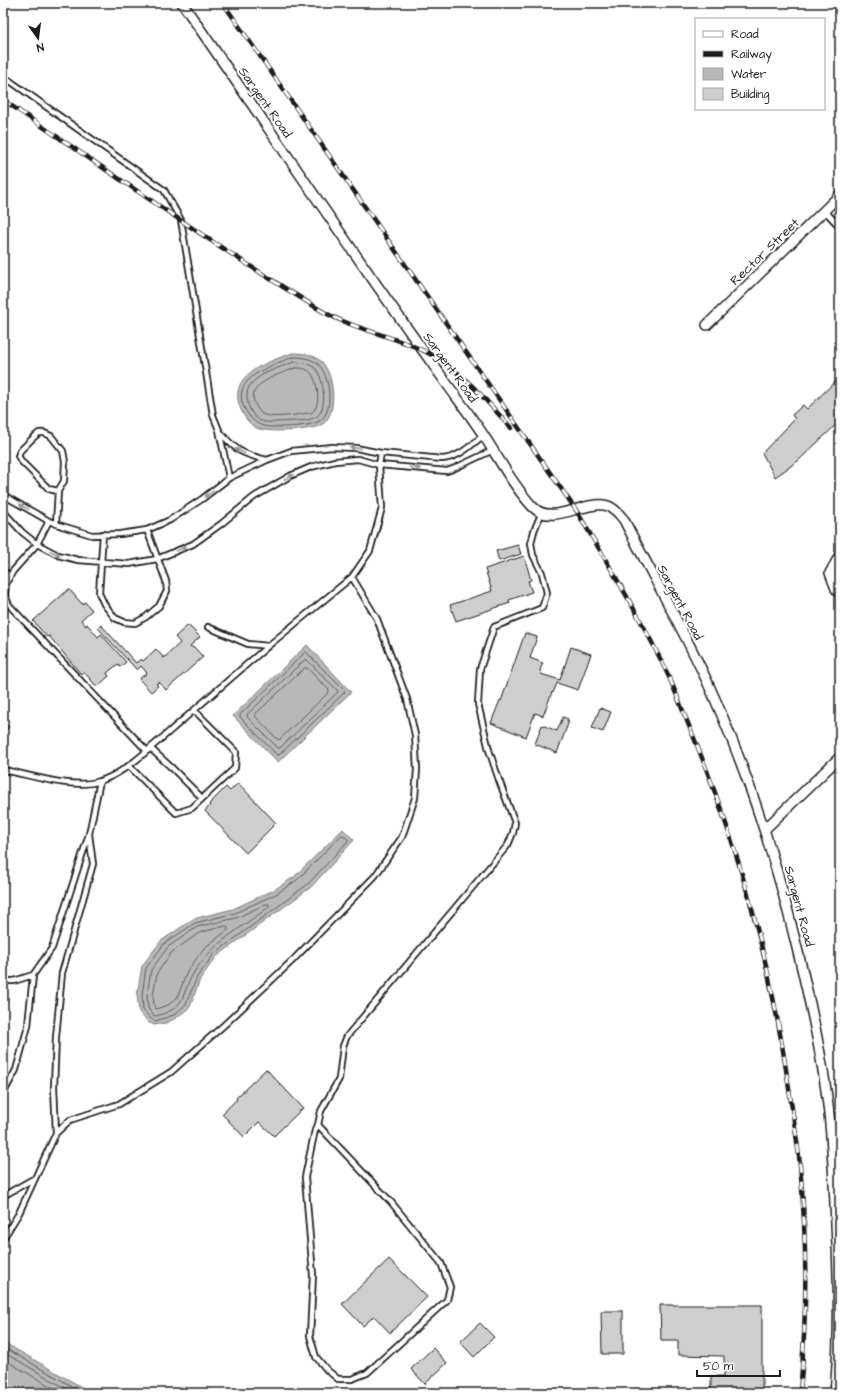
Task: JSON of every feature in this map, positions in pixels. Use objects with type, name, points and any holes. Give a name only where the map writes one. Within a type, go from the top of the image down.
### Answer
[{"type":"street","name":"Sargent Road","points":[[182,3],[422,350],[484,435],[533,508],[541,514],[552,514],[596,506],[608,506],[617,512],[624,520],[706,679],[734,746],[765,829],[790,916],[806,983],[820,1053],[829,1113],[838,1255],[839,1317],[835,1393]]},
{"type":"street","name":"Rector Street","points":[[707,325],[840,195]]},
{"type":"street","points":[[840,555],[830,573],[836,588],[840,593]]},
{"type":"street","points":[[765,829],[840,757]]},
{"type":"lane","points":[[3,76],[164,190],[181,220],[213,415],[219,430],[229,478]]},
{"type":"lane","points":[[824,210],[840,226]]},
{"type":"lane","points":[[219,430],[232,446],[252,457],[267,460]]},
{"type":"lane","points":[[56,524],[58,491],[64,481],[64,462],[62,451],[50,436],[44,432],[39,433],[20,451],[18,456],[49,490],[58,491]]},
{"type":"lane","points":[[3,495],[56,524],[92,535],[120,534],[147,530],[170,520],[229,478],[267,460],[291,451],[332,447],[356,448],[381,453],[450,459],[458,456],[484,435]]},
{"type":"lane","points":[[3,511],[22,532],[37,544],[58,555],[78,560],[129,564],[157,559],[193,544],[221,524],[254,497],[290,476],[311,467],[335,461],[358,459],[379,464],[448,471],[493,450]]},
{"type":"lane","points":[[3,770],[74,784],[100,781],[129,766],[149,750],[268,646],[352,577],[370,551],[382,508],[379,464],[381,453]]},
{"type":"lane","points":[[318,1125],[391,1202],[431,1250],[441,1263],[450,1287],[447,1300],[367,1373],[352,1379],[338,1379],[327,1370],[316,1357],[310,1336],[313,1276],[305,1177],[321,1110],[339,1079],[343,1046],[347,1036],[508,845],[513,833],[515,823],[489,750],[478,704],[480,669],[494,627],[542,608],[547,593],[542,573],[533,555],[531,543],[541,514]]},
{"type":"lane","points":[[49,521],[37,544],[10,576],[6,583],[5,595],[9,605],[149,750],[172,768],[202,798]]},
{"type":"lane","points":[[103,534],[99,593],[104,604],[115,618],[124,622],[135,623],[146,617],[159,606],[167,591],[166,581],[147,530]]},
{"type":"lane","points":[[3,571],[10,576]]},
{"type":"lane","points":[[3,1239],[19,1213],[56,1133],[70,1120],[118,1104],[171,1072],[294,960],[374,876],[402,837],[415,798],[417,769],[415,735],[406,699],[377,619],[352,577]]},
{"type":"lane","points":[[208,627],[248,644],[268,646]]},
{"type":"lane","points":[[129,766],[176,813],[192,808],[235,768],[236,752],[195,711]]},
{"type":"lane","points":[[3,1094],[16,1070],[28,1026],[33,975],[52,948],[88,834],[100,781]]},
{"type":"lane","points":[[56,1133],[54,1087],[56,1037],[62,973],[93,864],[88,834]]},
{"type":"lane","points":[[3,981],[14,981],[33,975]]},
{"type":"lane","points":[[3,1196],[35,1178]]},
{"type":"water","points":[[292,353],[311,355],[321,361],[329,374],[333,392],[333,401],[328,417],[324,423],[313,428],[278,431],[264,430],[254,427],[246,419],[242,412],[238,399],[239,389],[243,380],[250,372],[260,366]]},
{"type":"water","points":[[307,645],[351,692],[278,762],[233,716]]},
{"type":"water","points":[[343,829],[354,840],[311,887],[216,957],[200,979],[190,1007],[176,1018],[166,1023],[154,1025],[148,1022],[139,1012],[137,995],[142,966],[161,941],[193,919],[233,909],[274,890],[294,877]]},
{"type":"water","points":[[3,1342],[92,1393],[3,1393]]},
{"type":"building","points":[[840,377],[840,421],[798,461],[775,477],[762,453],[795,419],[792,415],[803,405],[807,409]]},
{"type":"building","points":[[518,545],[521,554],[499,561],[496,551]]},
{"type":"building","points":[[524,556],[531,580],[528,581],[532,592],[509,600],[510,603],[456,621],[450,605],[492,591],[485,569]]},
{"type":"building","points":[[69,589],[82,604],[85,602],[92,610],[81,620],[86,626],[87,624],[98,637],[101,634],[126,662],[120,667],[118,664],[107,673],[109,676],[97,687],[84,672],[81,674],[49,636],[47,637],[33,621]]},
{"type":"building","points":[[101,625],[136,663],[141,659],[143,661],[156,649],[164,658],[180,643],[175,637],[188,625],[200,637],[190,646],[193,648],[194,647],[203,657],[166,690],[159,682],[156,684],[158,686],[151,692],[139,679],[147,673],[141,666],[137,670],[98,628]]},
{"type":"building","points":[[525,633],[537,637],[530,658],[543,663],[540,670],[541,674],[560,680],[571,647],[591,654],[578,690],[557,683],[543,716],[535,713],[526,737],[491,723],[500,700],[501,701]]},
{"type":"building","points":[[600,708],[611,712],[603,732],[592,728]]},
{"type":"building","points":[[563,717],[569,721],[557,753],[535,744],[542,725],[557,731]]},
{"type":"building","points":[[3,721],[9,727],[3,733]]},
{"type":"building","points":[[238,783],[276,823],[246,853],[205,811],[210,805],[209,804],[226,787],[230,791]]},
{"type":"building","points":[[266,1069],[303,1108],[274,1136],[259,1122],[244,1137],[222,1114]]},
{"type":"building","points":[[389,1259],[427,1297],[390,1333],[374,1316],[363,1326],[342,1304]]},
{"type":"building","points":[[660,1305],[762,1305],[762,1393],[711,1393],[711,1376],[724,1376],[724,1356],[678,1355],[678,1341],[661,1341]]},
{"type":"building","points":[[601,1311],[623,1311],[623,1354],[602,1354]]},
{"type":"building","points":[[480,1323],[494,1337],[474,1357],[460,1342]]},
{"type":"building","points":[[433,1348],[447,1363],[425,1384],[411,1369]]},
{"type":"railway","points":[[223,3],[576,510],[659,655],[675,691],[709,776],[738,861],[762,948],[781,1037],[799,1155],[804,1222],[805,1308],[800,1393]]},
{"type":"railway","points":[[3,100],[201,234],[322,311],[346,323],[422,350],[448,365],[471,384],[511,428]]}]
